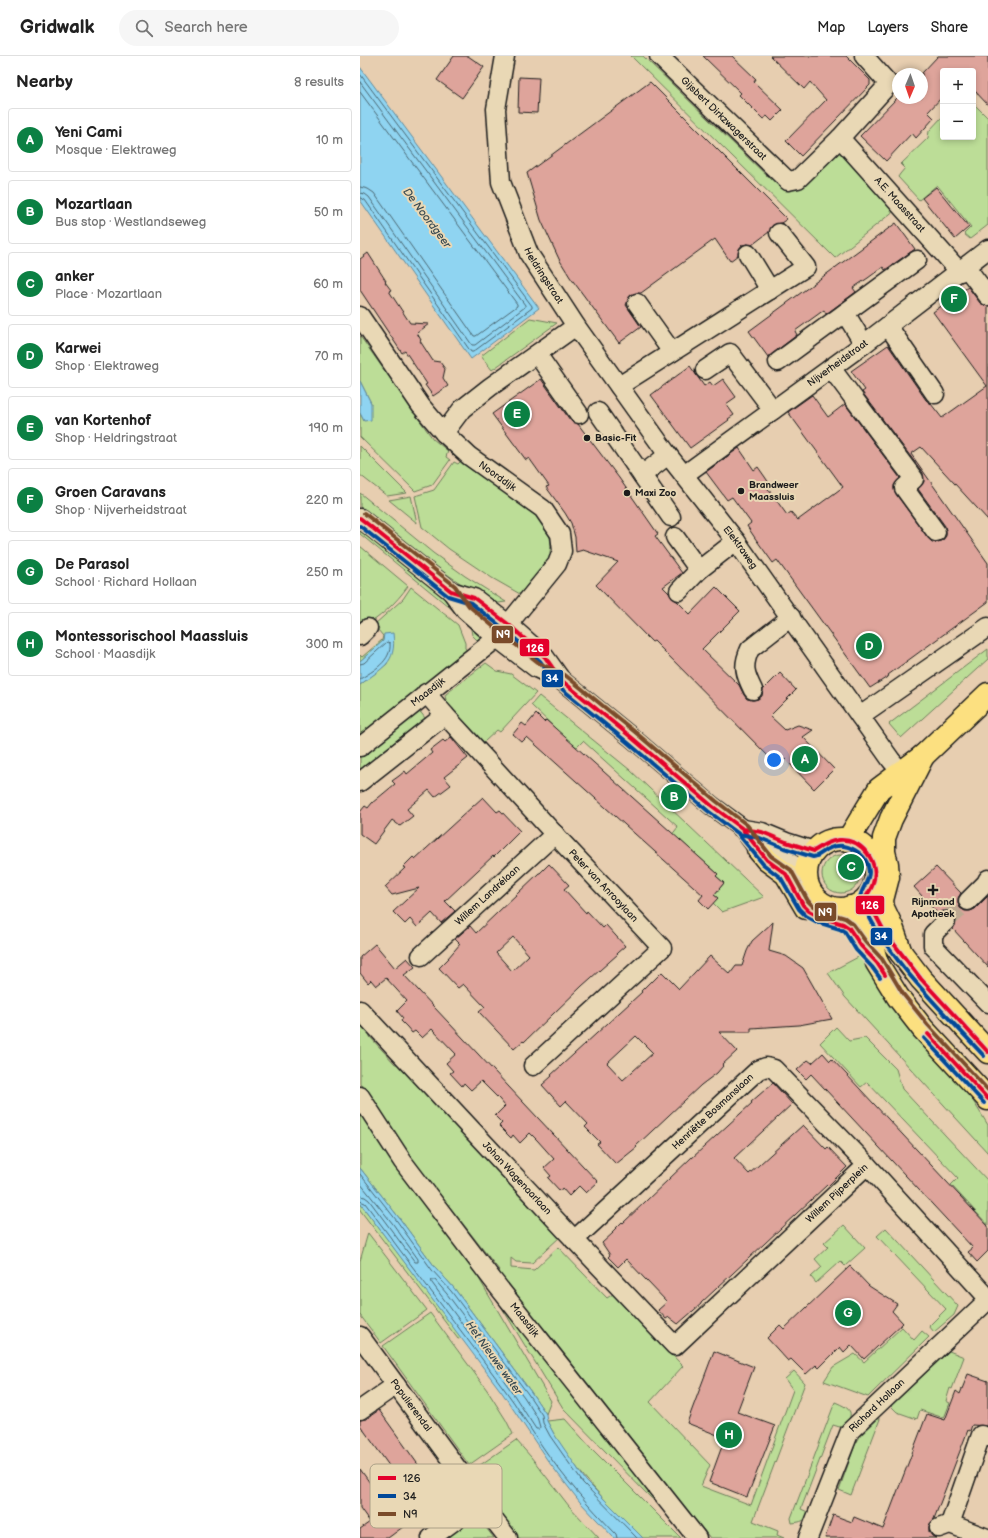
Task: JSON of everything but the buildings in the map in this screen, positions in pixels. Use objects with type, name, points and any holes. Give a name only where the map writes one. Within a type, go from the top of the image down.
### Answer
[{"type":"main road","points":[[857,845],[901,772],[923,756],[988,694]]},
{"type":"main road","points":[[901,953],[892,927],[883,908],[882,900],[888,877],[884,852],[884,838],[891,819],[923,756]]},
{"type":"main road","points":[[839,839],[857,845],[873,862],[875,876],[872,889],[858,902],[834,908],[819,901],[809,888],[806,872],[808,861],[814,851],[821,845],[839,839]]},
{"type":"main road","points":[[758,850],[767,860],[786,874],[809,911],[820,917],[842,924],[849,928],[861,946],[877,963],[898,997],[923,1029],[988,1099]]},
{"type":"main road","points":[[858,902],[882,928],[921,979],[988,1052]]},
{"type":"main road","points":[[858,902],[877,963]]},
{"type":"street","name":"Heldringstraat","points":[[505,56],[496,109],[501,182],[529,254],[576,326]]},
{"type":"street","name":"Gijsbert Dirkzwagerstraat","points":[[659,56],[788,181],[798,179],[840,138]]},
{"type":"street","points":[[840,138],[889,84],[864,56]]},
{"type":"street","name":"A.E. Maasstraat","points":[[840,138],[988,296]]},
{"type":"street","points":[[619,386],[806,267],[779,233]]},
{"type":"street","name":"Nijverheidstraat","points":[[684,475],[864,344],[988,249]]},
{"type":"street","points":[[748,254],[770,290]]},
{"type":"street","points":[[778,362],[917,260]]},
{"type":"street","points":[[637,303],[672,352]]},
{"type":"street","points":[[845,313],[864,344]]},
{"type":"street","name":"Noorddijk","points":[[360,316],[421,406],[444,433],[469,456],[543,508],[560,534],[562,551],[557,564],[497,638]]},
{"type":"street","points":[[444,433],[462,409],[490,387],[576,326]]},
{"type":"street","name":"Elektraweg","points":[[576,326],[668,455],[736,541],[901,772]]},
{"type":"street","points":[[888,326],[935,394]]},
{"type":"street","points":[[705,370],[730,353],[773,410]]},
{"type":"street","points":[[537,354],[579,414]]},
{"type":"street","points":[[831,368],[914,479],[904,488],[936,532]]},
{"type":"street","points":[[598,412],[671,517]]},
{"type":"street","points":[[642,475],[668,455]]},
{"type":"street","points":[[360,518],[451,591],[466,610],[497,638],[536,668],[561,680],[636,741],[712,806],[743,829],[758,850],[780,857],[806,872]]},
{"type":"street","points":[[675,537],[698,570]]},
{"type":"street","points":[[679,592],[698,570],[736,541]]},
{"type":"street","points":[[451,591],[474,598],[508,624],[545,657],[561,680]]},
{"type":"street","points":[[753,690],[745,673],[746,656],[750,649],[791,617]]},
{"type":"street","points":[[860,716],[988,627]]},
{"type":"street","name":"Maasdijk","points":[[360,747],[497,638]]},
{"type":"street","name":"Peter van Anrooylaan","points":[[426,693],[662,948],[533,1066]]},
{"type":"street","points":[[360,782],[445,715]]},
{"type":"street","points":[[743,829],[762,832],[814,851]]},
{"type":"street","name":"Willem Landrélaan","points":[[421,956],[555,834]]},
{"type":"street","points":[[968,901],[986,883],[988,879]]},
{"type":"street","points":[[946,921],[933,934],[933,946],[988,1003]]},
{"type":"street","name":"Johan Wagenaarlaan","points":[[360,1010],[574,1240],[676,1346]]},
{"type":"street","name":"Henriëtte Bosmanslaan","points":[[574,1240],[758,1070],[766,1067],[774,1069],[867,1165]]},
{"type":"street","name":"Maasdijk","points":[[360,1096],[403,1162],[492,1279],[697,1538]]},
{"type":"street","name":"Willem Pijperplein","points":[[676,1346],[867,1165],[988,1299]]},
{"type":"street","name":"Richard Hollaan","points":[[808,1538],[850,1430],[988,1299]]},
{"type":"street","name":"Populierendal","points":[[360,1336],[454,1464]]},
{"type":"street","points":[[360,1410],[396,1385]]},
{"type":"street","points":[[987,1538],[944,1526],[981,1435],[988,1437]]},
{"type":"street","points":[[431,1538],[445,1528]]},
{"type":"street","points":[[500,1528],[508,1538]]},
{"type":"green space","points":[[631,56],[643,56],[769,178],[773,174],[786,186],[838,152],[845,153],[895,210],[835,258]]},
{"type":"green space","points":[[976,106],[988,118],[988,225],[970,239],[964,234],[971,227],[937,185],[919,200],[898,177],[905,168],[901,164],[928,138],[929,131],[940,119],[940,140],[976,140]]},
{"type":"green space","points":[[530,318],[557,323],[492,370],[481,356]]},
{"type":"green space","points":[[360,336],[433,439],[448,451],[446,457],[450,460],[432,485],[415,491],[360,437],[360,413],[364,421],[371,403],[360,381]]},
{"type":"green space","points":[[360,446],[407,493],[387,496],[360,475]]},
{"type":"green space","points":[[461,461],[530,510],[543,521],[549,530],[551,545],[549,559],[520,594],[492,578],[449,549],[422,527],[415,496],[434,490],[454,462],[458,464]]},
{"type":"green space","points":[[360,493],[433,553],[465,576],[506,602],[491,604],[432,564],[360,507]]},
{"type":"green space","points":[[411,496],[417,523],[389,500]]},
{"type":"green space","points":[[360,528],[479,626],[481,632],[480,639],[478,641],[472,635],[470,624],[360,534]]},
{"type":"green space","points":[[360,546],[408,586],[387,610],[360,629]]},
{"type":"green space","points":[[411,587],[458,625],[467,651],[360,736],[360,685],[387,664],[384,636],[383,641],[360,661],[360,655],[362,657],[382,640],[383,636],[375,624],[403,599]]},
{"type":"green space","points":[[988,649],[988,659],[901,738],[889,724]]},
{"type":"green space","points":[[486,663],[497,671],[511,674],[536,693],[500,732],[497,730],[484,742],[447,704],[445,696]]},
{"type":"green space","points":[[539,696],[630,770],[764,897],[722,912],[713,903],[718,898],[714,895],[724,883],[716,876],[718,874],[680,840],[678,842],[671,836],[678,827],[583,741],[577,747],[573,744],[571,746],[556,732],[557,730],[531,705]]},
{"type":"green space","points":[[419,710],[428,722],[419,729],[413,728],[384,750],[383,756],[360,774],[360,757]]},
{"type":"green space","points":[[837,855],[845,855],[857,864],[860,874],[857,884],[851,890],[845,893],[837,893],[825,884],[822,878],[822,870],[831,858]]},
{"type":"green space","points":[[862,955],[896,1011],[965,1088],[988,1125],[988,1153],[845,997],[828,973]]},
{"type":"green space","points":[[360,1019],[370,1031],[370,1037],[395,1064],[401,1064],[561,1236],[532,1263],[516,1262],[511,1258],[511,1268],[534,1270],[558,1247],[607,1298],[613,1294],[683,1366],[650,1402],[710,1465],[701,1486],[751,1505],[793,1390],[785,1379],[794,1371],[805,1383],[753,1521],[778,1531],[777,1535],[784,1538],[710,1538],[551,1337],[500,1277],[499,1270],[439,1193],[429,1186],[360,1084]]},
{"type":"green space","points":[[836,1027],[849,1041],[865,1038],[896,1069],[902,1089],[988,1181],[988,1225],[951,1185],[958,1178],[867,1082],[861,1087],[820,1043]]},
{"type":"green space","points":[[360,1110],[476,1271],[478,1277],[551,1401],[546,1414],[454,1288],[435,1267],[360,1168]]},
{"type":"green space","points":[[360,1203],[462,1338],[458,1339],[360,1210]]},
{"type":"green space","points":[[844,1225],[865,1248],[845,1266],[840,1261],[816,1283],[811,1277],[822,1267],[815,1259],[828,1247],[824,1243]]},
{"type":"green space","points":[[886,1228],[958,1306],[954,1315],[934,1332],[929,1326],[946,1309],[877,1236]]},
{"type":"green space","points":[[368,1233],[427,1310],[381,1343],[360,1315],[360,1261]]},
{"type":"green space","points":[[496,1298],[661,1506],[650,1497],[563,1408]]},
{"type":"green space","points":[[430,1313],[487,1390],[513,1434],[468,1464],[383,1346]]},
{"type":"green space","points":[[902,1327],[914,1340],[922,1331],[929,1337],[868,1397],[824,1381],[833,1367],[855,1354],[864,1362]]},
{"type":"green space","points":[[949,1351],[964,1357],[952,1389],[950,1388],[946,1401],[950,1403],[944,1418],[920,1410],[917,1419],[897,1412],[891,1406]]},
{"type":"green space","points":[[835,1402],[848,1409],[850,1412],[849,1419],[843,1428],[833,1425],[801,1509],[810,1513],[803,1521],[792,1523],[791,1518]]},
{"type":"green space","points":[[565,1419],[591,1448],[681,1538],[643,1538],[616,1511],[578,1469],[556,1438],[547,1421]]},
{"type":"green space","points":[[878,1419],[880,1419],[851,1495],[839,1490],[855,1445],[861,1435]]},
{"type":"green space","points":[[516,1440],[569,1506],[599,1538],[515,1538],[502,1519],[502,1464],[482,1464]]},
{"type":"green space","points":[[456,1528],[486,1528],[494,1538],[441,1538]]},
{"type":"water","name":"De Noordgeer","points":[[360,67],[539,308],[471,359],[360,200]]},
{"type":"water","points":[[360,381],[371,403],[371,420],[364,421],[360,413]]},
{"type":"water","points":[[393,633],[394,644],[390,659],[381,669],[360,685],[360,661],[383,641],[384,634]]},
{"type":"water","name":"Het Nieuwe water","points":[[360,1168],[435,1267],[454,1288],[531,1392],[546,1414],[547,1421],[554,1434],[586,1481],[643,1538],[614,1538],[580,1502],[548,1461],[503,1394],[360,1203]]},
{"type":"tunnel","points":[[946,921],[968,901]]},
{"type":"transit line","name":"N9","points":[[364,513],[455,586],[469,606],[501,633],[539,663],[565,675],[747,825],[771,856],[791,870],[808,901],[813,906],[822,911],[845,918],[853,924],[866,942],[882,959],[903,994],[928,1025],[988,1090]]},
{"type":"transit line","name":"126","points":[[360,518],[451,591],[474,598],[508,624],[545,657],[561,680],[712,806],[743,829],[762,832],[814,851],[829,843],[839,840],[847,840],[861,847],[867,853],[874,867],[873,883],[866,897],[884,931],[921,979],[988,1052]]},
{"type":"transit line","name":"34","points":[[360,526],[448,596],[471,603],[504,629],[540,661],[557,685],[708,811],[739,834],[760,838],[784,848],[813,857],[836,846],[843,846],[855,850],[860,854],[865,859],[869,872],[868,879],[860,898],[871,920],[884,941],[915,982],[984,1056]]},
{"type":"transit line","name":"126","points":[[744,831],[767,860],[786,874],[803,905],[809,911],[820,917],[843,924],[849,928],[861,946],[877,963],[885,975]]},
{"type":"transit line","name":"34","points":[[739,835],[763,864],[781,878],[799,909],[806,916],[817,922],[845,932],[856,950],[880,978]]},
{"type":"transit line","name":"126","points":[[928,1034],[988,1099]]},
{"type":"transit line","name":"34","points":[[924,1038],[984,1103]]},
{"type":"place","name":"Groen Caravans","points":[[954,299]]},
{"type":"place","name":"van Kortenhof","points":[[517,414]]},
{"type":"place","name":"Basic-Fit","points":[[587,438]]},
{"type":"place","name":"Brandweer Maassluis","points":[[741,491]]},
{"type":"place","name":"Maxi Zoo","points":[[627,493]]},
{"type":"place","name":"Karwei","points":[[869,646]]},
{"type":"place","name":"Yeni Cami","points":[[805,759]]},
{"type":"place","name":"Mozartlaan","points":[[674,797]]},
{"type":"place","name":"anker","points":[[851,867]]},
{"type":"place","name":"Rijnmond Apotheek","points":[[933,890]]},
{"type":"place","name":"De Parasol","points":[[848,1313]]},
{"type":"place","name":"Montessorischool Maassluis","points":[[729,1435]]}]
